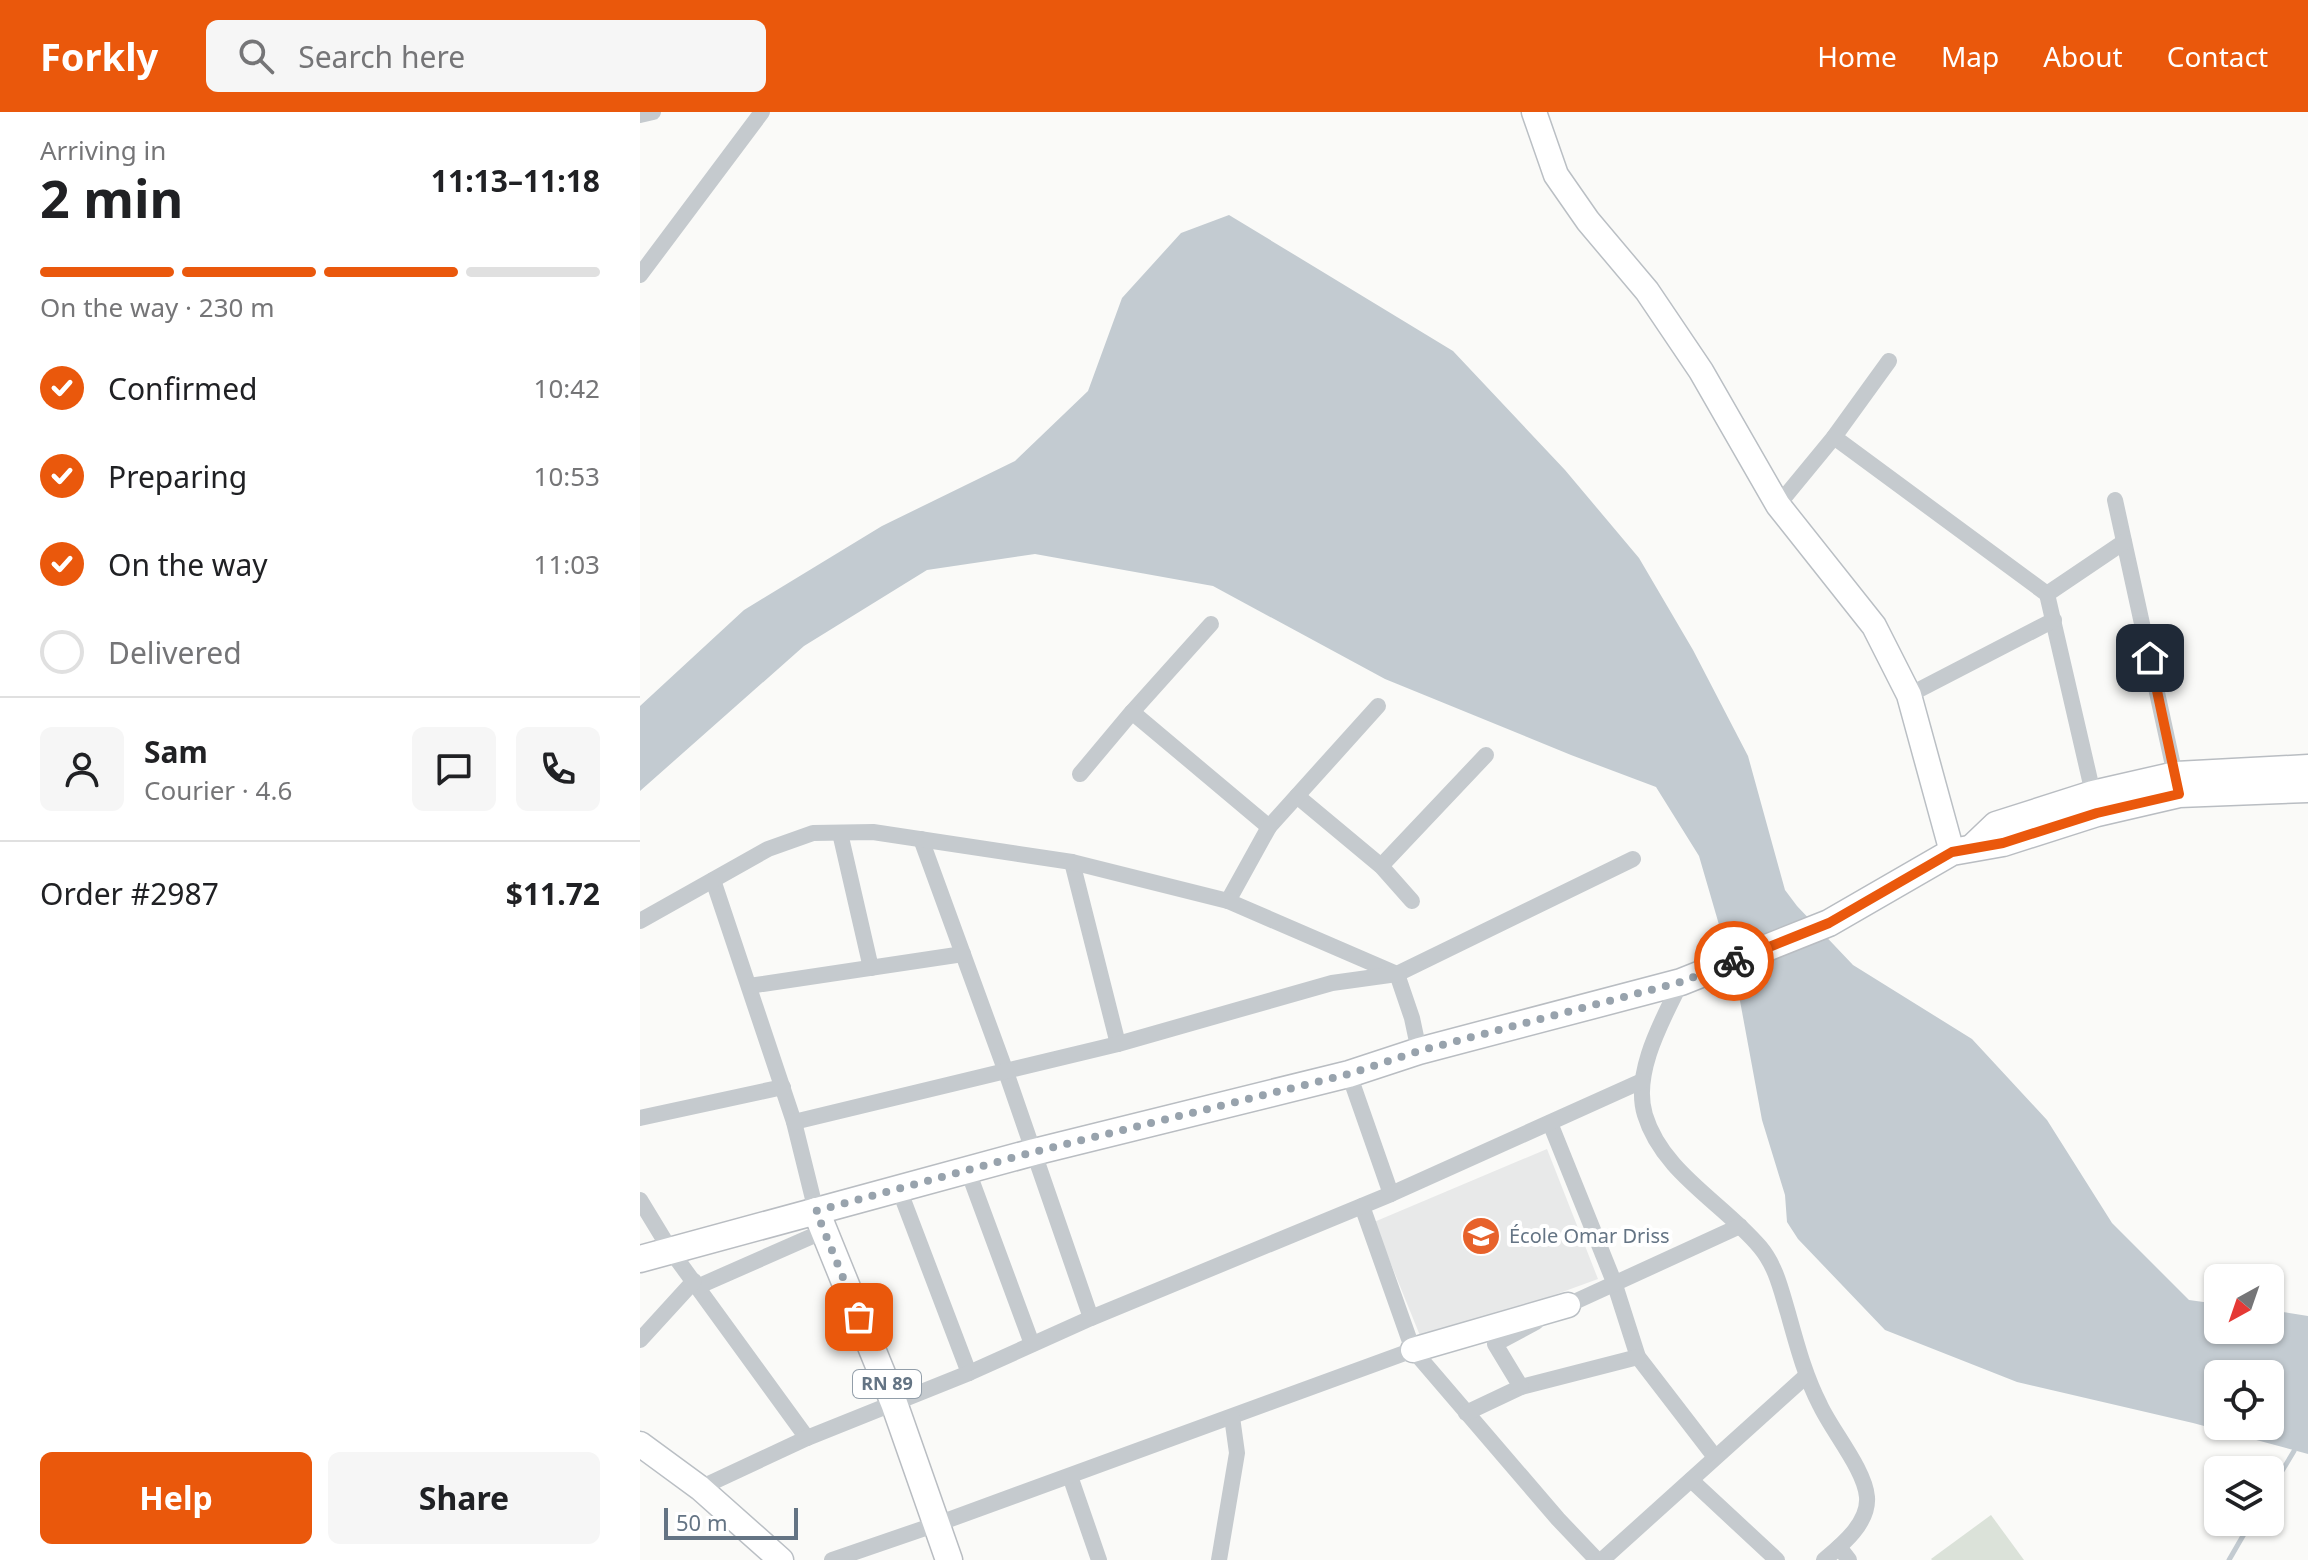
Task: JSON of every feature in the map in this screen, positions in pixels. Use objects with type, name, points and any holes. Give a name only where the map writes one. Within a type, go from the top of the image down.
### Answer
[{"type":"main road","points":[[1534,112],[1556,175],[1588,221],[1647,291],[1701,371],[1778,505],[1874,626],[1909,695],[1962,850]]},
{"type":"main road","points":[[640,1259],[820,1221],[899,1189],[1034,1152],[1349,1074],[1419,1051],[1687,980],[1829,923],[1962,850],[2003,843],[2095,804],[2178,784],[2304,778]]},
{"type":"main road","name":"RN 89","points":[[820,1221],[894,1403],[949,1560]]},
{"type":"main road","points":[[1413,1350],[1568,1305]]},
{"type":"main road","points":[[640,1444],[700,1488],[781,1560]]},
{"type":"street","points":[[640,115],[653,112]]},
{"type":"street","points":[[640,275],[762,112]]},
{"type":"street","points":[[1778,505],[1834,437],[1889,361]]},
{"type":"street","points":[[1834,437],[2047,594],[2095,804]]},
{"type":"street","points":[[2115,500],[2178,784]]},
{"type":"street","points":[[2047,594],[2124,542]]},
{"type":"street","points":[[1909,695],[2054,620]]},
{"type":"street","points":[[1080,774],[1211,624]]},
{"type":"street","points":[[1228,901],[1269,827],[1378,706]]},
{"type":"street","points":[[1132,712],[1269,827]]},
{"type":"street","points":[[1381,866],[1486,755]]},
{"type":"street","points":[[1297,796],[1381,866],[1412,901]]},
{"type":"street","points":[[640,921],[768,849],[813,833],[873,832],[1072,862],[1228,901],[1397,974],[1419,1051]]},
{"type":"street","points":[[840,833],[871,968]]},
{"type":"street","points":[[921,839],[1091,1318]]},
{"type":"street","points":[[794,1122],[1118,1044],[1332,983],[1397,974],[1633,859]]},
{"type":"street","points":[[1072,862],[1118,1044]]},
{"type":"street","points":[[640,1340],[696,1284],[820,1221],[794,1122],[713,880]]},
{"type":"street","points":[[749,986],[963,954]]},
{"type":"street","points":[[1687,980],[1655,1034],[1642,1081],[1644,1113],[1656,1141],[1668,1158],[1740,1226],[1775,1269],[1806,1376],[1860,1475],[1867,1496],[1865,1516],[1844,1554],[1824,1560]]},
{"type":"street","points":[[1349,1074],[1391,1194]]},
{"type":"street","points":[[700,1488],[807,1438],[969,1373],[1091,1318],[1391,1194],[1642,1081]]},
{"type":"street","points":[[640,1118],[783,1087]]},
{"type":"street","points":[[1550,1123],[1614,1282],[1638,1357],[1715,1457]]},
{"type":"street","points":[[968,1171],[1032,1344]]},
{"type":"street","points":[[899,1189],[969,1373]]},
{"type":"street","points":[[640,1200],[671,1251],[807,1438]]},
{"type":"street","points":[[1362,1206],[1413,1350],[1558,1519],[1599,1560],[1806,1376]]},
{"type":"street","points":[[1521,1387],[1495,1344],[1614,1282],[1740,1226]]},
{"type":"street","points":[[832,1560],[1413,1350]]},
{"type":"street","points":[[1466,1413],[1521,1387],[1638,1357]]},
{"type":"street","points":[[1219,1560],[1237,1453],[1232,1417]]},
{"type":"street","points":[[1070,1476],[1099,1560]]},
{"type":"street","points":[[1691,1480],[1777,1560]]},
{"type":"shaded area","points":[[1229,215],[1453,351],[1565,470],[1639,558],[1693,650],[1748,756],[1785,890],[1797,906],[1853,965],[1972,1039],[2047,1120],[2112,1223],[2189,1300],[2204,1302],[2204,1344],[2284,1344],[2284,1312],[2308,1316],[2308,1454],[2256,1440],[2284,1440],[2284,1360],[2204,1360],[2204,1426],[2017,1382],[1885,1330],[1798,1239],[1787,1222],[1785,1195],[1762,1120],[1738,990],[1699,856],[1656,787],[1385,679],[1213,586],[1035,554],[927,570],[804,646],[640,791],[640,706],[744,610],[882,526],[1015,461],[1088,391],[1122,298],[1181,233]]},
{"type":"shaded area","name":"École Omar Driss","points":[[1547,1149],[1598,1279],[1423,1343],[1374,1222]]},
{"type":"shaded area","points":[[1991,1515],[2024,1560],[1931,1559]]},
{"type":"waterway","points":[[2284,1468],[2294,1451]]},
{"type":"waterway","points":[[2229,1560],[2243,1536]]},
{"type":"way so far","points":[[859,1317],[816,1211],[1034,1152],[1349,1074],[1419,1051],[1681,982],[1734,961]]},
{"type":"place","name":"École Omar Driss","points":[[1481,1236]]},
{"type":"route","points":[[1734,961],[1829,923],[1952,852],[2003,843],[2097,813],[2179,794],[2150,658]]}]
